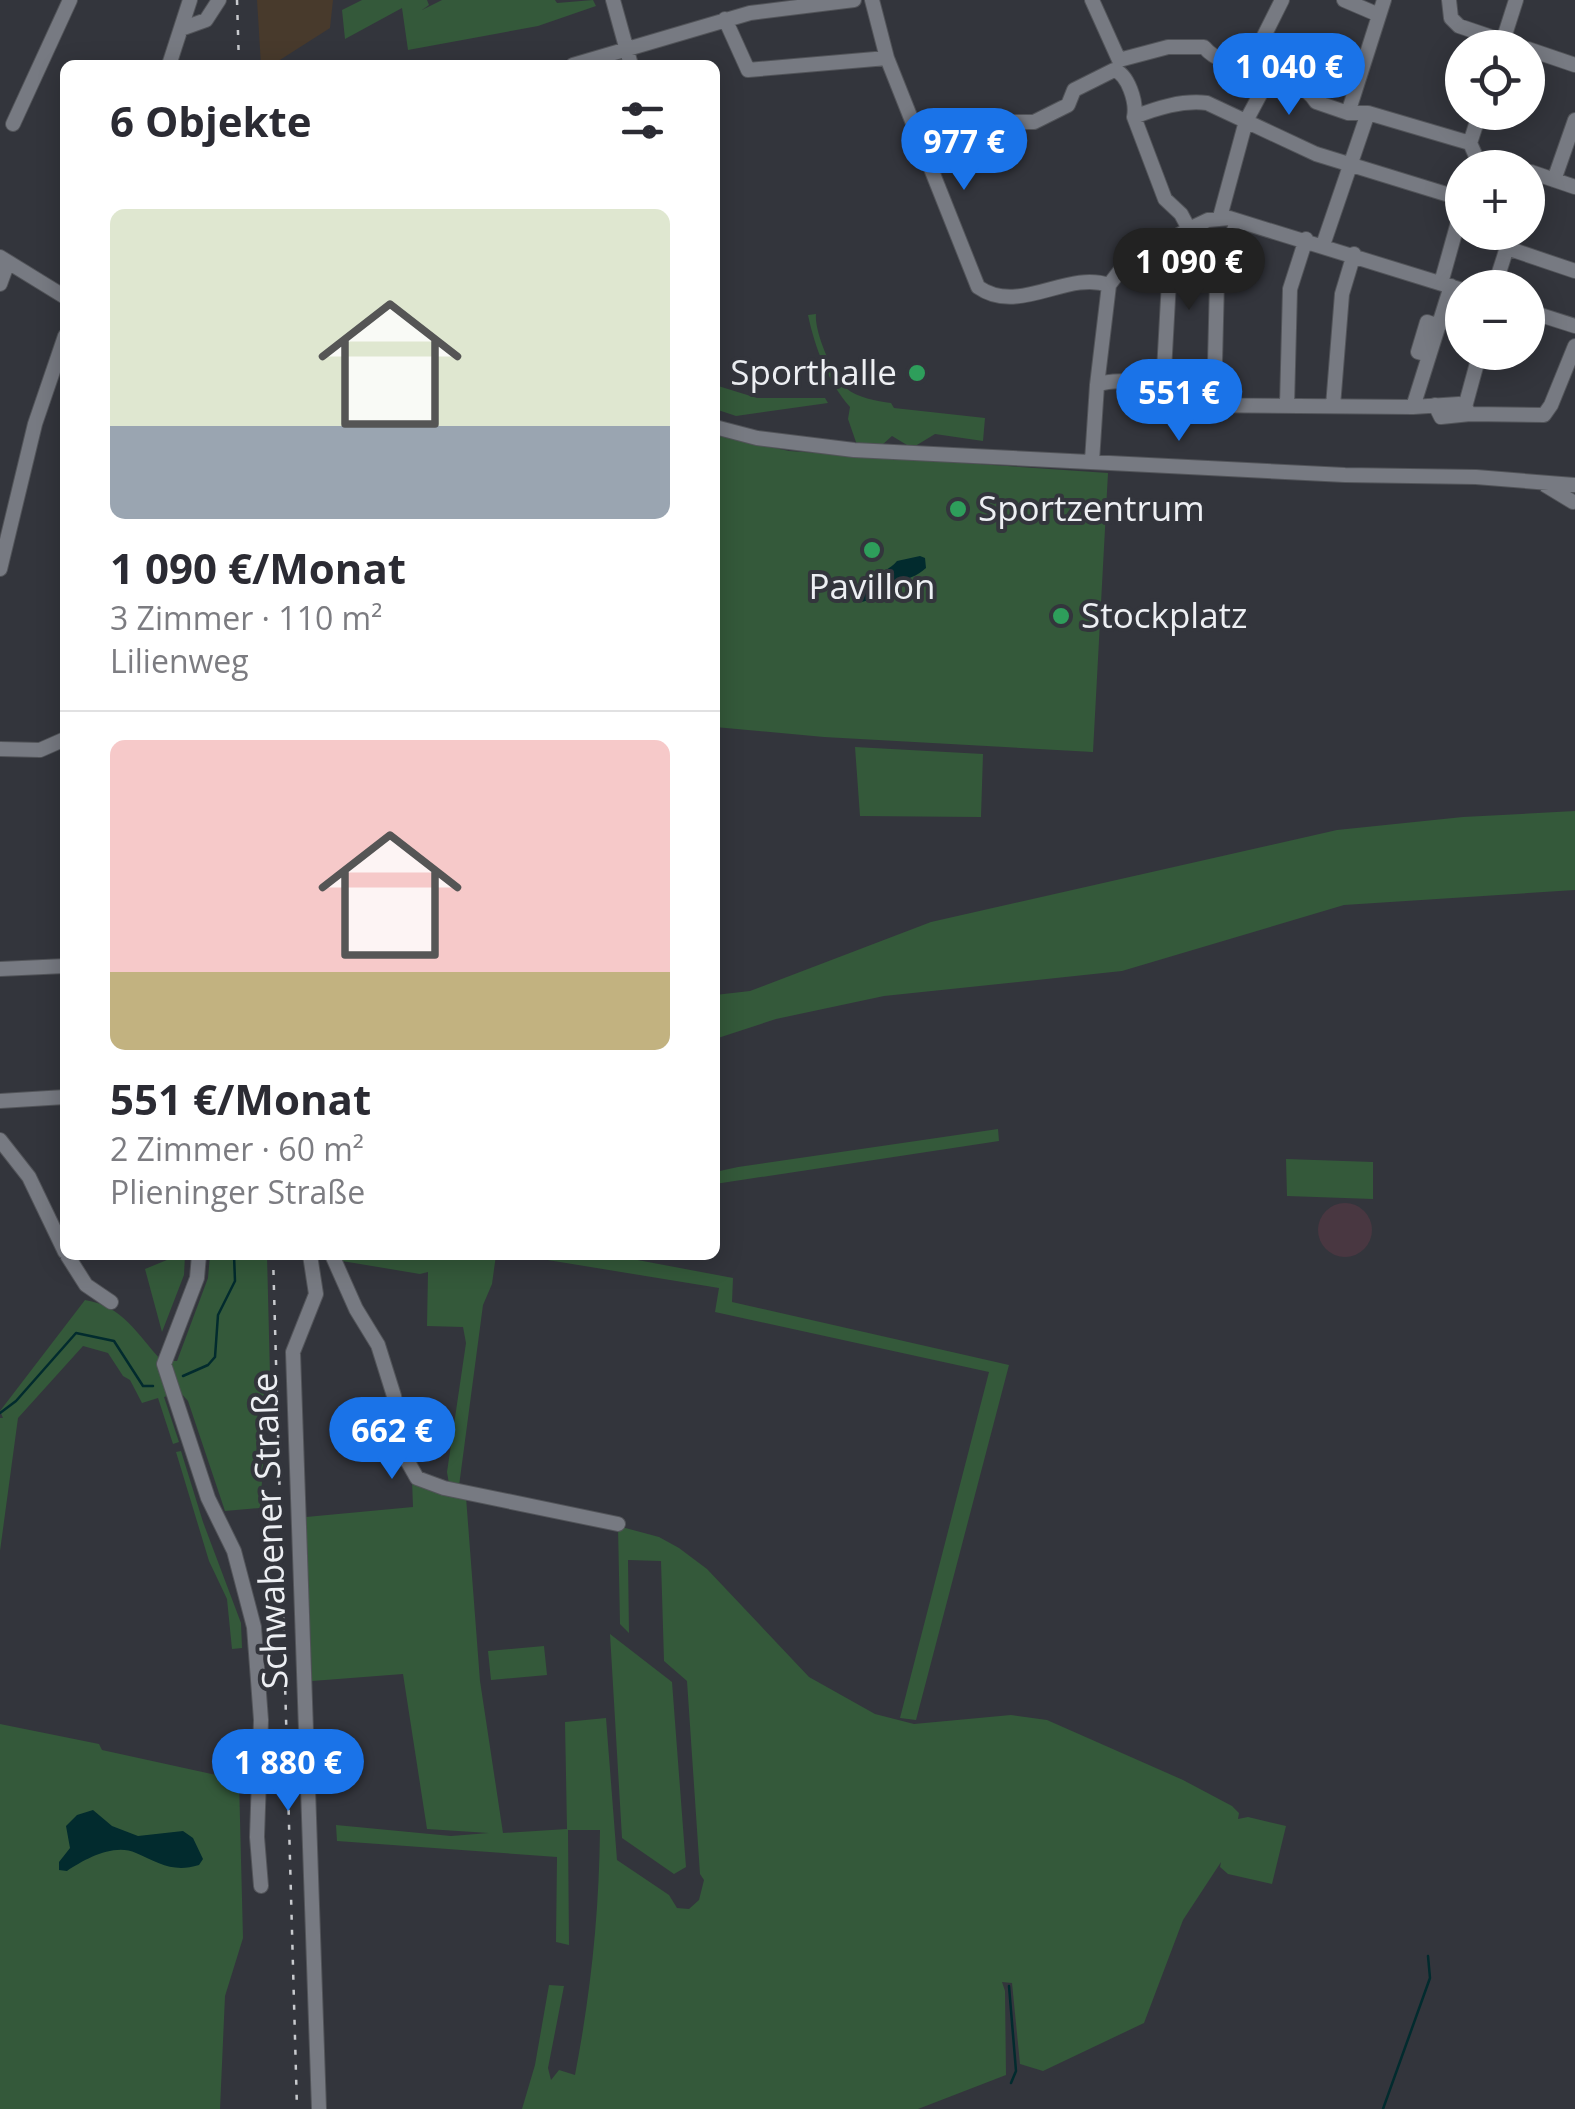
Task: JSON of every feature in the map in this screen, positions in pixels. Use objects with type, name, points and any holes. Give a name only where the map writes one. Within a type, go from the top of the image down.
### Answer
[{"type":"street","points":[[13,124],[70,0]]},
{"type":"street","points":[[171,60],[190,0]]},
{"type":"street","points":[[180,29],[206,20],[220,0]]},
{"type":"street","points":[[589,60],[726,19],[778,8],[854,0]]},
{"type":"street","points":[[872,0],[887,58],[975,281],[989,295],[1022,296],[1091,279],[1108,285]]},
{"type":"street","points":[[1092,0],[1124,75],[1136,110],[1134,117],[1165,200],[1181,214],[1188,229]]},
{"type":"street","points":[[1248,68],[1282,0]]},
{"type":"street","points":[[1344,0],[1381,8],[1348,114]]},
{"type":"street","points":[[1449,0],[1454,22],[1471,30]]},
{"type":"street","points":[[1506,30],[1516,0]]},
{"type":"street","points":[[614,4],[631,60]]},
{"type":"street","points":[[726,19],[748,70],[887,58]]},
{"type":"street","points":[[925,159],[1008,122],[1034,122],[1068,104],[1074,90],[1119,65],[1168,47],[1204,48],[1212,57],[1272,72],[1312,94],[1316,102],[1348,114],[1368,113],[1470,143]]},
{"type":"street","points":[[1545,55],[1575,65]]},
{"type":"street","points":[[1220,217],[1246,121],[1272,72]]},
{"type":"street","points":[[1134,117],[1194,102],[1220,107],[1295,146],[1445,196]]},
{"type":"street","points":[[1323,245],[1368,113]]},
{"type":"street","points":[[1554,180],[1575,120]]},
{"type":"street","points":[[1473,150],[1470,143],[1474,130]]},
{"type":"street","points":[[1545,177],[1575,187]]},
{"type":"street","points":[[1092,461],[1108,285],[1122,268],[1188,229],[1220,217],[1306,239],[1445,284]]},
{"type":"street","points":[[1214,403],[1217,281],[1238,221]]},
{"type":"street","points":[[1287,405],[1290,289],[1306,239]]},
{"type":"street","points":[[1154,249],[1169,281],[1163,389]]},
{"type":"street","points":[[1513,250],[1575,271]]},
{"type":"street","points":[[1333,406],[1342,294],[1354,254]]},
{"type":"street","points":[[0,284],[4,260],[60,294]]},
{"type":"street","points":[[1413,408],[1445,306]]},
{"type":"street","points":[[1545,316],[1575,326]]},
{"type":"street","points":[[1097,386],[1106,381],[1163,389],[1175,392],[1192,405],[1436,405],[1441,416],[1467,411],[1544,415],[1575,346]]},
{"type":"street","points":[[0,568],[2,547],[35,424],[60,351]]},
{"type":"street","points":[[1467,411],[1476,370]]},
{"type":"street","points":[[720,428],[757,438],[854,450],[1575,484],[1574,504],[1540,483]]},
{"type":"street","points":[[0,749],[40,750],[60,741]]},
{"type":"street","points":[[0,969],[60,966]]},
{"type":"street","points":[[0,1101],[60,1097]]},
{"type":"street","points":[[0,1140],[30,1177],[60,1241]]},
{"type":"street","points":[[70,1260],[86,1285],[111,1302]]},
{"type":"street","points":[[199,1260],[197,1278],[164,1364],[208,1498],[234,1551],[254,1627],[260,1720],[256,1837],[261,1886]]},
{"type":"street","name":"Schwabener Straße","points":[[311,1260],[316,1294],[293,1352],[319,2109]]},
{"type":"street","points":[[334,1260],[378,1346],[394,1396],[404,1454],[417,1478],[444,1488],[618,1524]]},
{"type":"shaded area","points":[[257,0],[333,0],[330,28],[280,60],[261,60]]},
{"type":"shaded area","points":[[1345,1203],[1364,1211],[1372,1230],[1364,1249],[1345,1257],[1326,1249],[1318,1230],[1326,1211]]},
{"type":"green space","points":[[362,0],[427,0],[429,5],[422,10],[442,0],[593,0],[596,6],[538,26],[408,50],[402,8],[345,39],[342,10]]},
{"type":"green space","points":[[816,314],[825,353],[846,388],[861,397],[891,403],[894,408],[985,418],[983,441],[935,434],[912,448],[892,436],[882,445],[857,445],[848,419],[850,407],[829,376],[814,340],[808,315]]},
{"type":"green space","points":[[720,387],[757,398],[825,398],[828,403],[736,416],[720,411]]},
{"type":"green space","points":[[720,436],[789,451],[1108,473],[1093,752],[720,727]]},
{"type":"green space","points":[[855,747],[983,754],[981,817],[860,816]]},
{"type":"green space","points":[[1575,811],[1575,890],[1344,905],[1122,971],[884,996],[776,1019],[720,1037],[720,994],[750,991],[931,922],[1337,830]]},
{"type":"green space","points":[[998,1129],[999,1141],[720,1183],[720,1171]]},
{"type":"green space","points":[[1286,1159],[1373,1162],[1373,1199],[1287,1196]]},
{"type":"green space","points":[[167,1260],[185,1260],[184,1275],[162,1332],[145,1269]]},
{"type":"green space","points":[[210,1260],[267,1260],[270,1375],[260,1508],[225,1511],[188,1401],[180,1392],[164,1397],[179,1442],[173,1444],[158,1398],[142,1403],[130,1380],[108,1353],[83,1346],[18,1418],[0,1551],[0,1411],[85,1300],[119,1315],[161,1360],[177,1361],[208,1278]]},
{"type":"green space","points":[[495,1260],[492,1284],[483,1305],[459,1486],[449,1484],[447,1472],[466,1343],[463,1327],[427,1326],[428,1272],[342,1261]]},
{"type":"green space","points":[[548,1260],[638,1260],[733,1278],[732,1302],[1009,1365],[916,1720],[900,1718],[989,1372],[715,1312],[719,1288]]},
{"type":"green space","points":[[181,1451],[241,1623],[242,1648],[232,1649],[227,1599],[209,1561],[176,1452]]},
{"type":"green space","points":[[412,1480],[466,1497],[480,1681],[503,1833],[567,1829],[565,1722],[606,1718],[617,1860],[669,1895],[677,1908],[689,1909],[699,1900],[704,1880],[700,1874],[687,1681],[664,1661],[661,1561],[628,1560],[629,1633],[620,1624],[618,1526],[659,1537],[679,1548],[707,1569],[809,1677],[875,1714],[914,1724],[1011,1715],[1047,1720],[1183,1780],[1232,1806],[1239,1813],[1238,1819],[1248,1817],[1286,1826],[1272,1884],[1228,1874],[1220,1867],[1221,1862],[1183,1920],[1144,2023],[1043,2071],[1020,2064],[1012,1983],[1002,1982],[1006,2075],[918,2109],[522,2109],[535,2065],[549,1985],[564,1986],[548,2068],[551,2080],[559,2070],[575,2075],[593,1953],[600,1830],[568,1830],[569,1945],[556,1942],[557,1857],[337,1841],[336,1825],[451,1836],[489,1833],[427,1829],[403,1674],[312,1681],[306,1517],[413,1507]]},
{"type":"green space","points":[[610,1634],[672,1682],[686,1867],[674,1874],[622,1838]]},
{"type":"green space","points":[[544,1646],[547,1675],[491,1680],[488,1651]]},
{"type":"green space","points":[[0,1724],[99,1744],[102,1750],[239,1780],[243,1938],[225,1996],[220,2109],[0,2109]]},
{"type":"water","points":[[925,558],[926,568],[922,571],[871,599],[853,602],[862,582],[897,561]]},
{"type":"water","points":[[93,1810],[112,1826],[138,1836],[183,1831],[193,1838],[203,1859],[199,1865],[174,1867],[118,1850],[91,1857],[67,1871],[59,1870],[59,1862],[70,1848],[66,1826],[77,1815]]},
{"type":"waterway","points":[[183,1376],[208,1365],[215,1357],[218,1315],[235,1281],[234,1260]]},
{"type":"waterway","points":[[0,1413],[16,1401],[76,1333],[114,1341],[143,1386],[153,1386]]},
{"type":"waterway","points":[[1383,2109],[1430,1978],[1428,1956]]},
{"type":"waterway","points":[[1009,1986],[1016,2071],[1011,2083]]},
{"type":"railway","points":[[237,0],[239,60]]},
{"type":"railway","points":[[273,1260],[297,2109]]},
{"type":"place","name":"Sporthalle","points":[[917,373]]},
{"type":"place","name":"Sportzentrum","points":[[958,509]]},
{"type":"place","name":"Pavillon","points":[[872,550]]},
{"type":"place","name":"Stockplatz","points":[[1061,616]]}]
